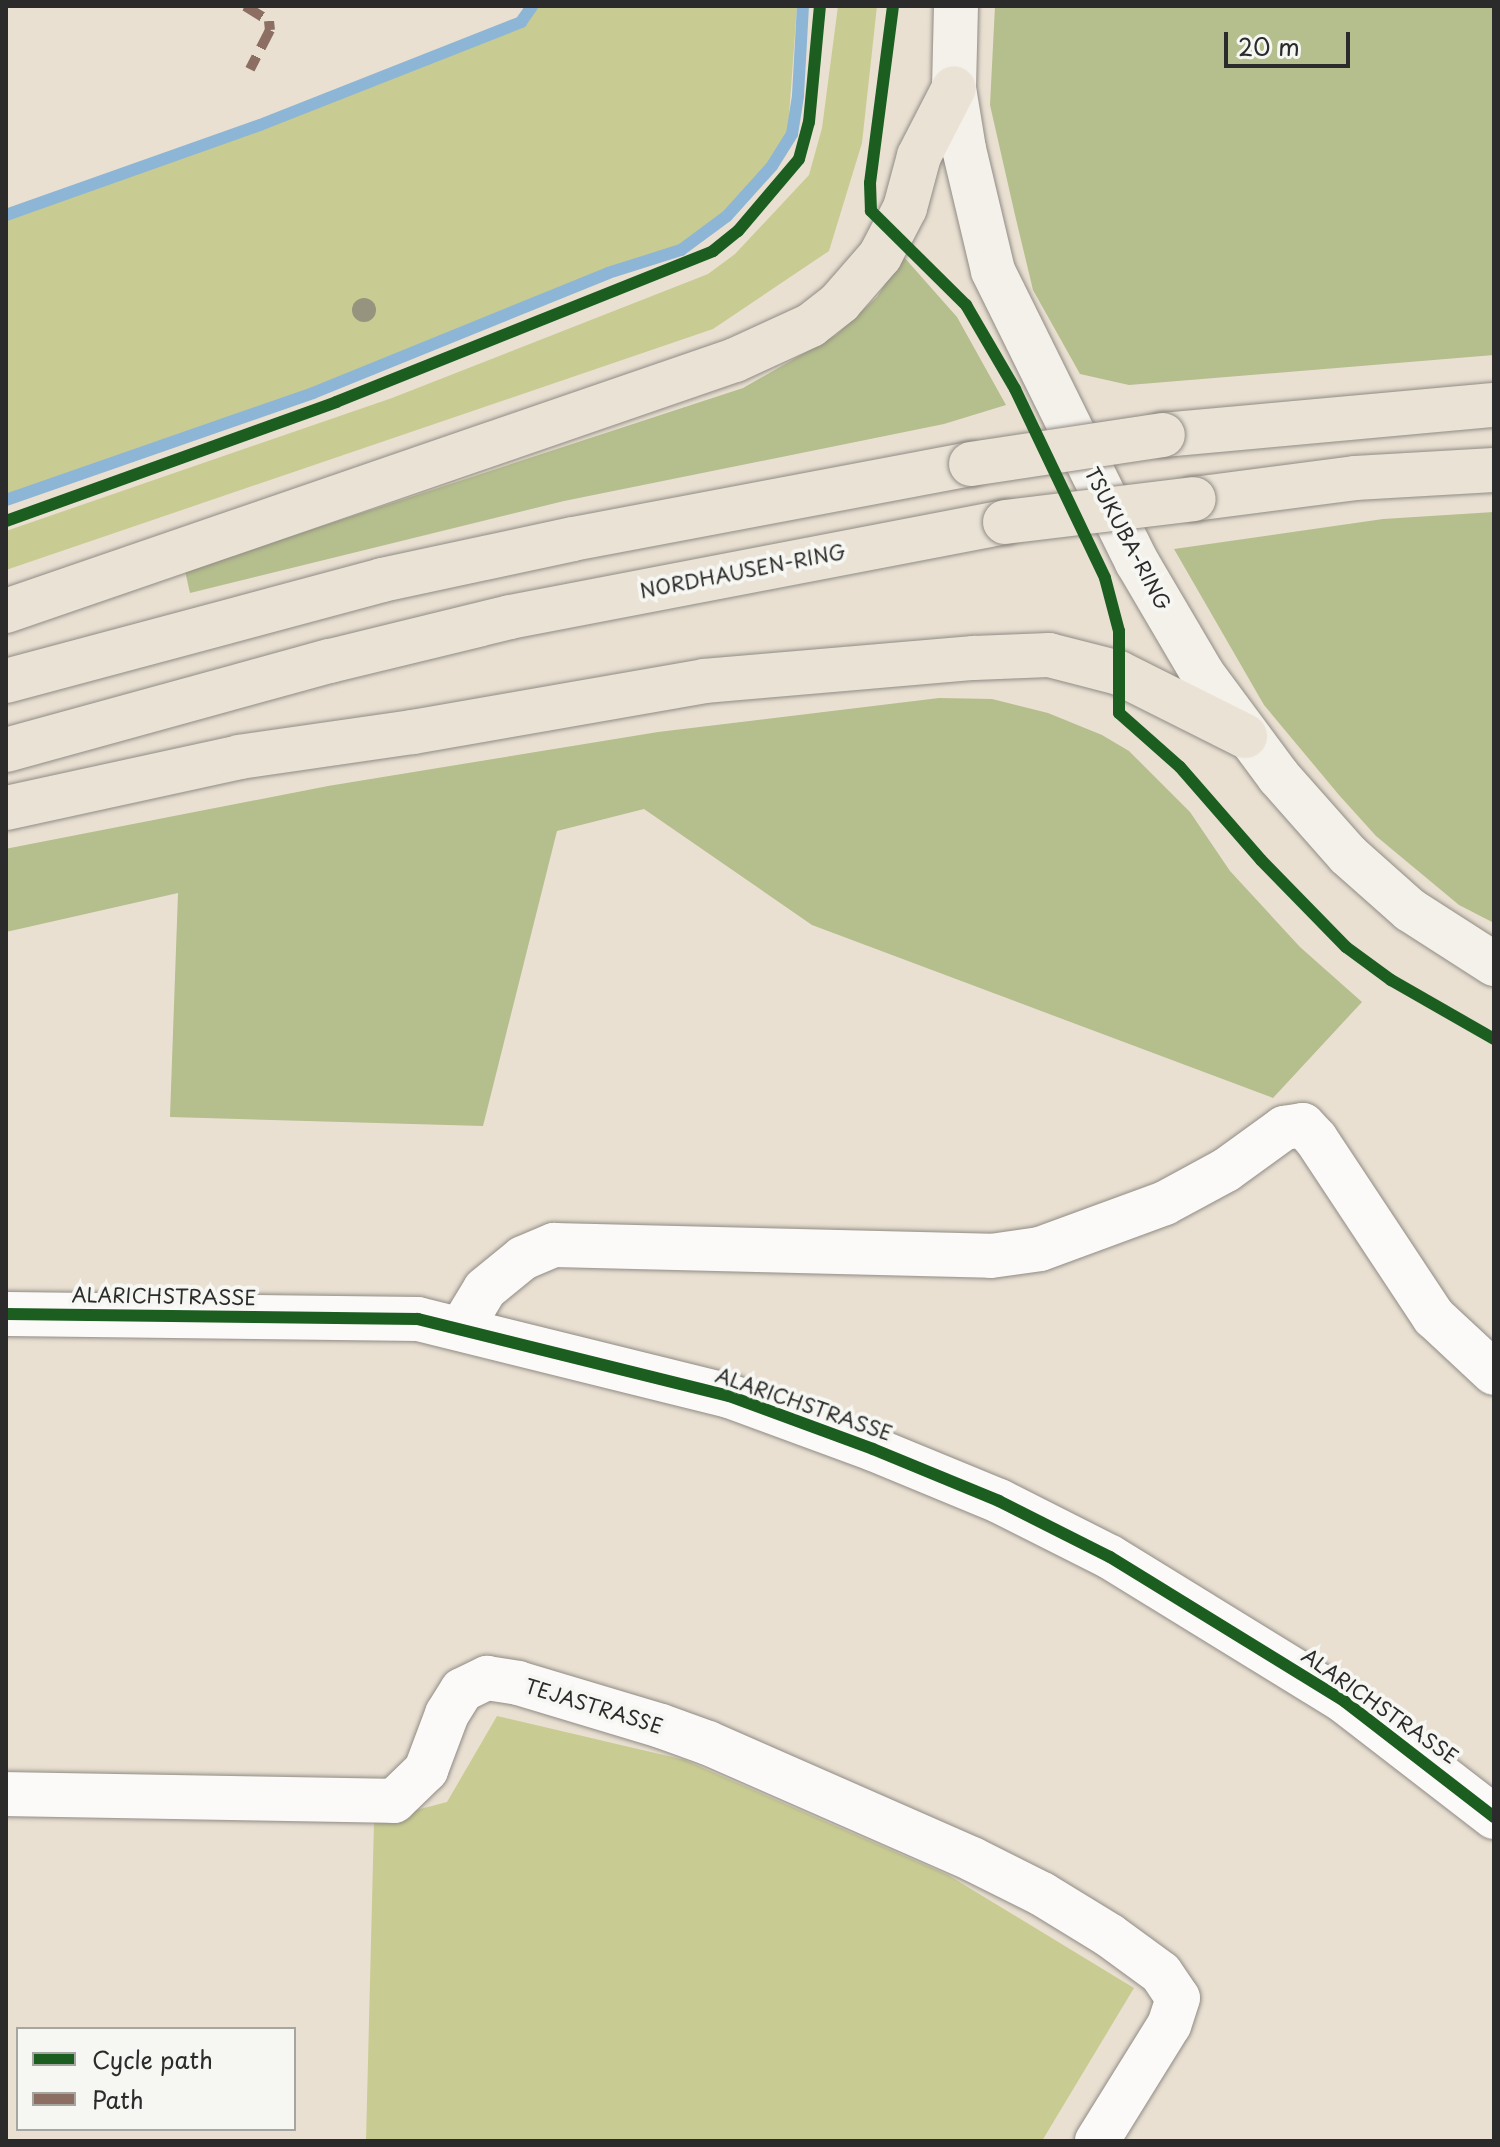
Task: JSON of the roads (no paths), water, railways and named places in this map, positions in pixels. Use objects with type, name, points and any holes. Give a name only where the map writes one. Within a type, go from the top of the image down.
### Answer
[{"type":"highway","points":[[6,611],[735,360],[811,325],[840,302],[880,256],[905,208],[919,156],[954,88]]},
{"type":"highway","points":[[6,681],[382,580],[573,539],[971,464],[1163,435],[1494,405]]},
{"type":"highway","name":"NORDHAUSEN-RING","points":[[6,750],[315,665],[510,617],[1005,522],[1355,478],[1494,470]]},
{"type":"highway","points":[[6,808],[239,757],[413,732],[704,681],[974,658],[1049,655],[1119,673],[1245,736]]},
{"type":"main road","name":"TSUKUBA-RING","points":[[956,6],[954,88],[964,149],[993,271],[1137,562],[1202,673],[1245,736],[1348,855],[1410,910],[1494,964]]},
{"type":"street","points":[[462,1327],[485,1289],[523,1258],[554,1245],[991,1256],[1040,1249],[1165,1203],[1226,1170],[1284,1128],[1303,1125],[1434,1317],[1494,1373]]},
{"type":"street","name":"ALARICHSTRASSE","points":[[6,1314],[418,1319],[462,1327],[729,1396],[873,1449],[999,1501],[1110,1557],[1382,1727],[1494,1817]]},
{"type":"street","name":"TEJASTRASSE","points":[[6,1794],[394,1801],[426,1770],[447,1714],[462,1690],[487,1678],[518,1683],[708,1743],[972,1859],[1042,1894],[1109,1935],[1161,1973],[1178,1998],[1169,2025],[1097,2141]]},
{"type":"waterway","points":[[6,215],[260,125],[521,22],[532,6]]},
{"type":"waterway","points":[[6,500],[313,393],[608,273],[681,250],[727,216],[772,166],[792,134],[798,95],[803,6]]}]
